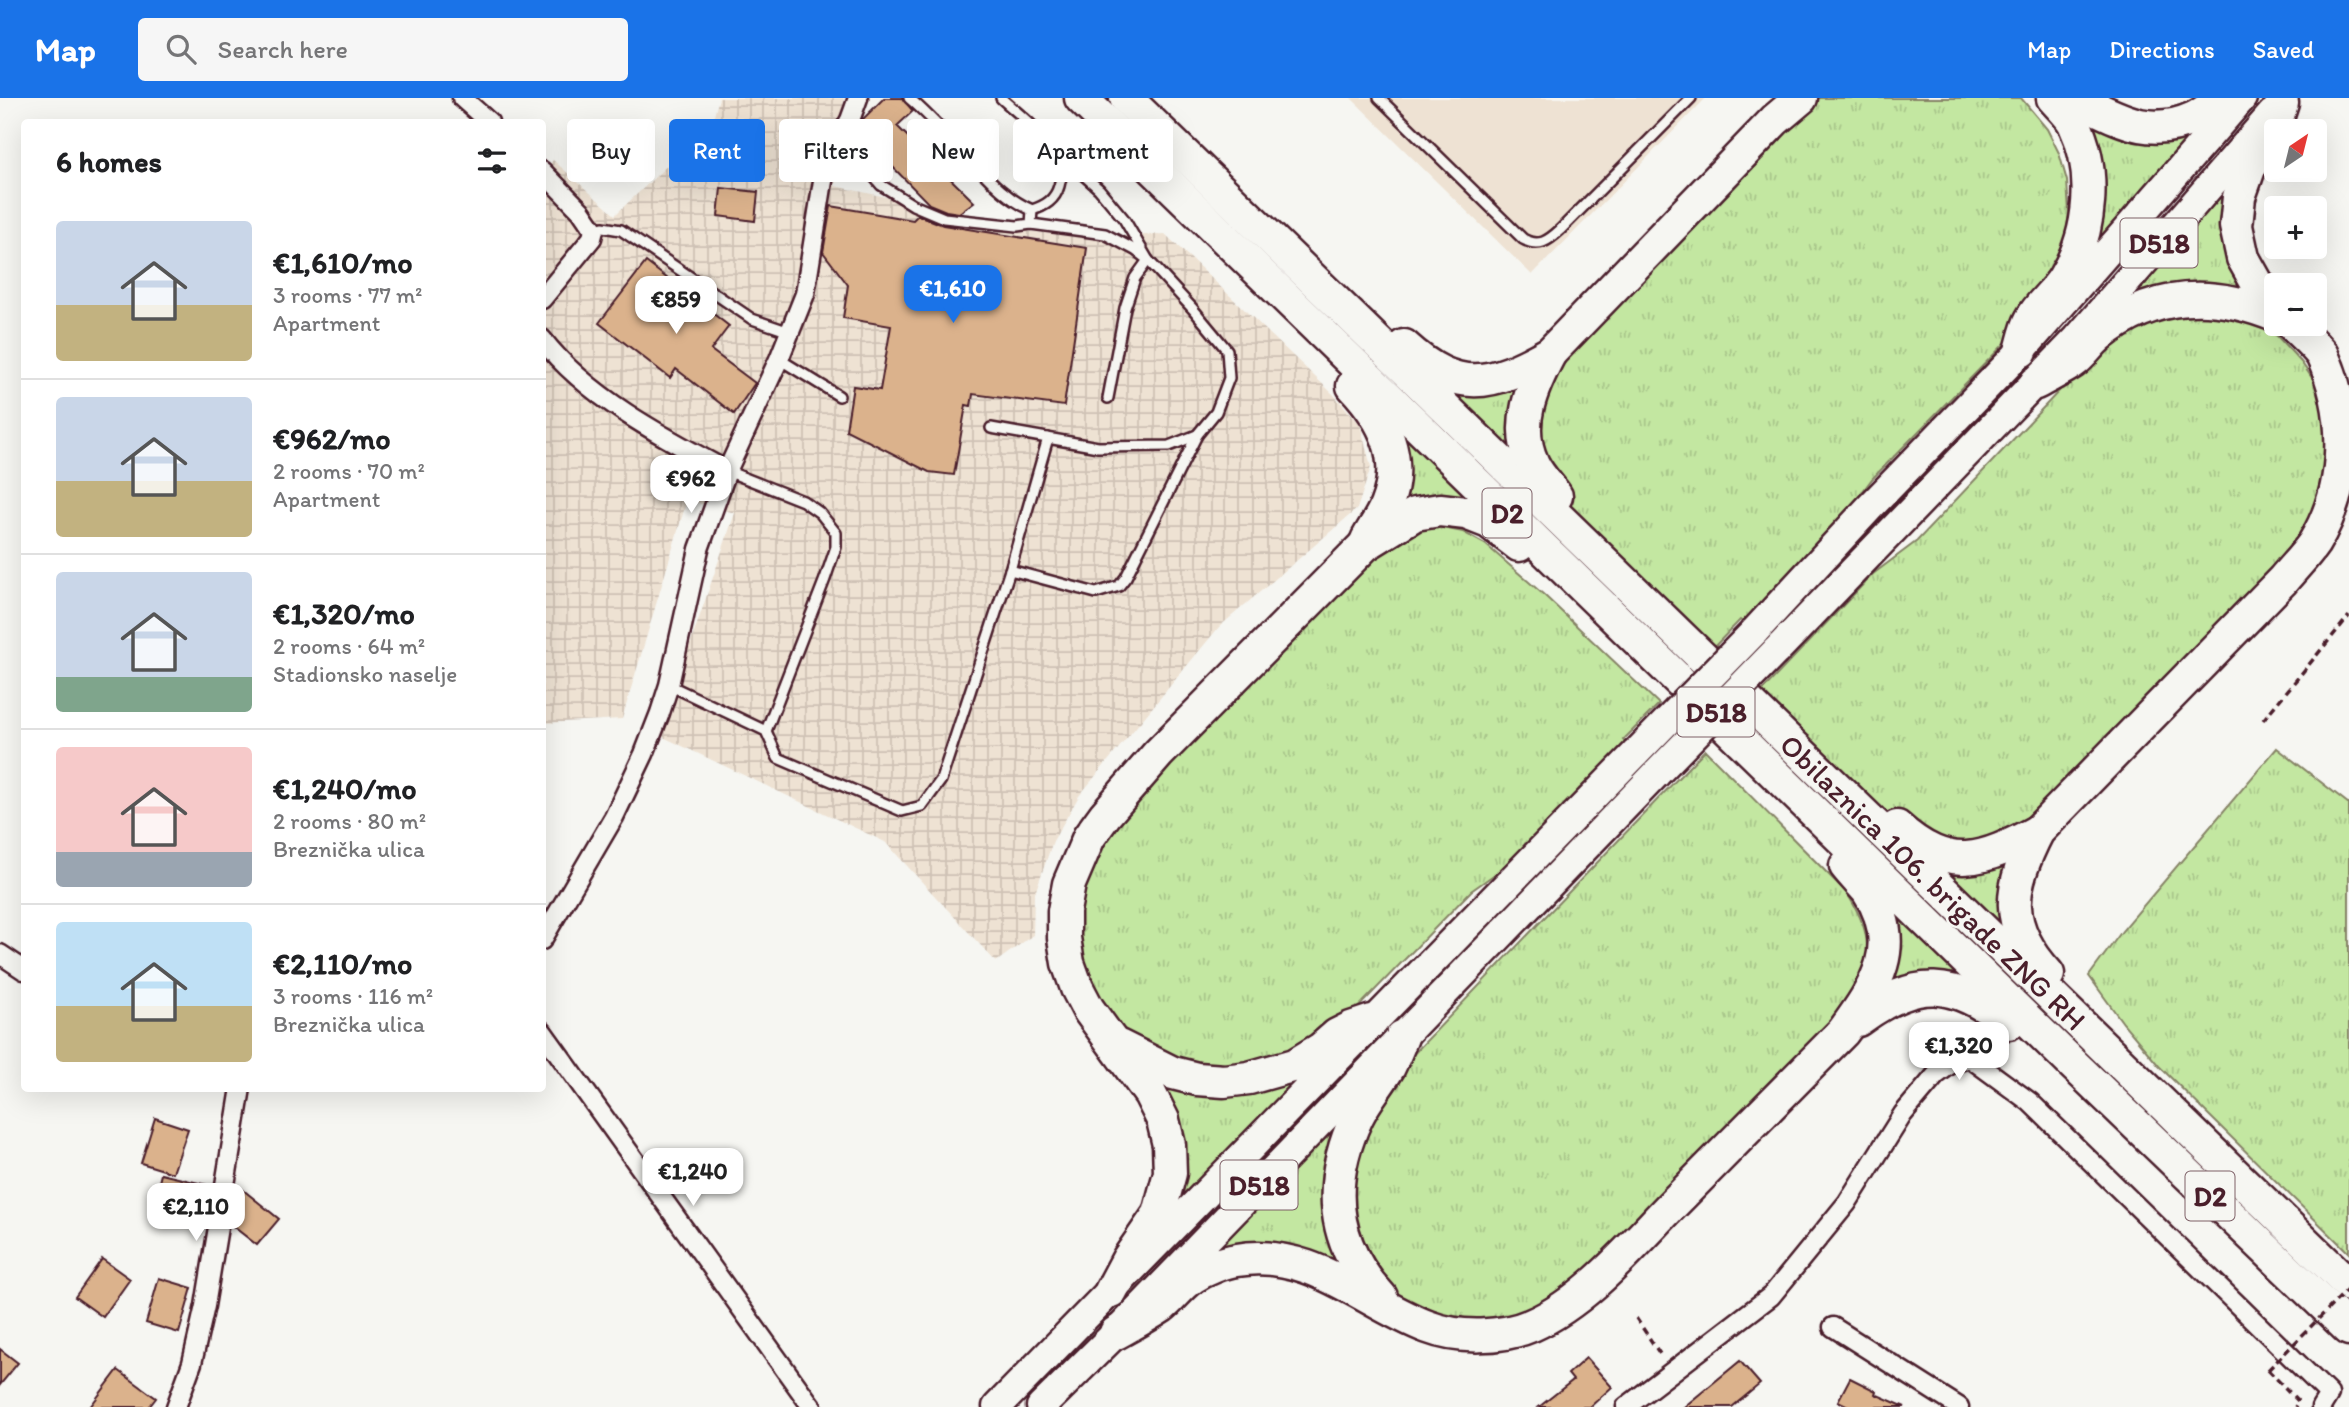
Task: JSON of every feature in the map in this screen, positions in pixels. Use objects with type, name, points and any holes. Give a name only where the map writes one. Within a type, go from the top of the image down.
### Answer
[{"type":"highway","name":"Obilaznica 106. brigade ZNG RH","points":[[1081,98],[2349,1329]]},
{"type":"highway","name":"Obilaznica 106. brigade ZNG RH","points":[[1126,98],[2349,1287]]},
{"type":"highway","points":[[1341,307],[1368,318],[1392,334],[1423,363],[1443,373],[1466,380],[1494,378],[1517,371],[1550,352],[1775,120],[1801,98]]},
{"type":"highway","points":[[2021,351],[2031,319],[2064,279],[2079,249],[2086,219],[2089,180],[2082,147],[2073,121],[2053,98]]},
{"type":"highway","points":[[2074,98],[2114,119],[2141,127],[2170,125],[2194,118],[2227,98]]},
{"type":"highway","points":[[2264,292],[2243,258],[2236,226],[2239,197],[2250,166],[2272,134],[2284,100]]},
{"type":"highway","points":[[2036,383],[2075,360],[2099,336],[2143,309],[2180,298],[2220,298],[2264,310]]},
{"type":"highway","points":[[1317,327],[1334,361],[1373,408],[1387,433],[1393,461],[1393,481],[1386,506],[1365,545]]},
{"type":"highway","points":[[1837,789],[1893,823],[1909,838],[1948,857],[1966,860],[1988,856],[2038,831],[2283,580],[2314,542],[2338,495],[2348,459],[2348,423],[2339,387],[2322,355],[2304,336]]},
{"type":"highway","points":[[1550,352],[1528,401],[1526,439],[1533,464],[1572,518],[1591,550]]},
{"type":"highway","points":[[1111,1291],[1128,1259],[1158,1214],[1170,1173],[1169,1145],[1163,1120],[1150,1094],[1088,1009],[1068,963],[1064,911],[1069,884],[1078,859],[1104,815],[1158,754],[1365,545],[1416,514],[1440,510],[1466,513],[1489,522],[1539,560],[1573,578]]},
{"type":"highway","points":[[1811,809],[1820,832],[1830,847],[1867,891],[1880,914],[1884,936],[1884,960],[1879,976],[1868,998],[1843,1032]]},
{"type":"highway","points":[[2038,831],[2022,862],[2017,883],[2014,902],[2018,927],[2033,958],[2064,991],[2092,1036]]},
{"type":"highway","points":[[1116,1333],[1164,1304],[1193,1277],[1214,1266],[1237,1260],[1271,1259],[1310,1267],[1431,1329],[1485,1335],[1531,1325],[1585,1290],[1843,1032],[1879,1005],[1900,994],[1922,989],[1943,989],[1965,995],[1984,1004],[2034,1042],[2072,1063]]},
{"type":"highway","points":[[1115,1044],[1173,1073],[1196,1079],[1236,1080],[1295,1065],[1337,1035],[1372,1021]]},
{"type":"highway","points":[[1391,1308],[1364,1279],[1350,1256],[1343,1235],[1337,1197],[1343,1151],[1357,1117],[1390,1065],[1402,1037]]},
{"type":"main road","name":"D518","points":[[997,1407],[1754,632],[2021,351],[2242,98]]},
{"type":"main road","name":"D518","points":[[1041,1407],[1116,1333],[2036,383],[2284,100]]},
{"type":"street","points":[[462,98],[486,119]]},
{"type":"street","points":[[850,119],[858,98]]},
{"type":"street","points":[[546,176],[582,211],[594,230],[592,238],[546,294]]},
{"type":"street","points":[[546,933],[614,817],[648,744],[668,685],[699,549],[726,471],[779,359],[805,294],[823,182]]},
{"type":"street","points":[[546,344],[590,387],[671,441],[726,471]]},
{"type":"street","points":[[0,954],[21,968]]},
{"type":"street","points":[[546,1037],[812,1407]]},
{"type":"street","points":[[1626,1407],[1771,1296],[1847,1203],[1903,1114],[1936,1075],[1952,1063],[1970,1058],[2030,1102],[2329,1394],[2321,1407]]},
{"type":"street","points":[[176,1407],[192,1363],[205,1306],[240,1092]]},
{"type":"street","points":[[1833,1327],[1959,1407]]},
{"type":"lane","points":[[909,98],[1017,204],[1032,210],[1045,206],[1057,193],[1060,182]]},
{"type":"lane","points":[[1001,98],[1023,119]]},
{"type":"lane","points":[[1379,98],[1523,239],[1532,244],[1543,243],[1560,230],[1691,98]]},
{"type":"lane","points":[[878,182],[914,205],[944,218],[1017,226],[1031,224],[1105,234],[1149,260]]},
{"type":"lane","points":[[1010,569],[1096,593],[1119,586],[1197,435],[1216,412],[1229,378],[1227,350],[1149,260],[1124,219],[1091,182]]},
{"type":"lane","points":[[1031,224],[1032,210]]},
{"type":"lane","points":[[594,230],[603,227],[621,230],[751,319],[790,332]]},
{"type":"lane","points":[[1108,398],[1125,308],[1135,278],[1149,260]]},
{"type":"lane","points":[[779,359],[839,396]]},
{"type":"lane","points":[[991,428],[1098,447],[1169,446],[1197,435]]},
{"type":"lane","points":[[668,685],[766,731],[778,758],[902,811],[922,806],[941,780],[1010,569],[1048,438]]},
{"type":"lane","points":[[726,471],[803,501],[820,513],[836,533],[836,547],[825,579],[766,731]]},
{"type":"path","points":[[2263,720],[2349,616]]},
{"type":"path","points":[[2295,1407],[2298,1401],[2268,1370],[2349,1287]]},
{"type":"path","points":[[1636,1318],[1673,1373]]},
{"type":"shaded area","points":[[719,98],[844,98],[842,119],[779,119],[779,182],[835,182],[835,186],[895,199],[937,220],[1086,238],[1165,234],[1333,394],[1360,424],[1371,467],[1357,509],[1219,627],[1079,796],[1053,841],[1034,896],[1033,935],[996,962],[885,842],[659,735],[735,513],[687,500],[622,719],[546,723],[546,169],[553,160],[567,172],[567,182],[578,182],[615,215],[650,182],[655,182],[655,177],[669,164],[669,182],[765,182],[765,119],[713,119]]},
{"type":"shaded area","points":[[1351,98],[1706,98],[1532,275]]},
{"type":"green space","points":[[1814,98],[2021,98],[2047,129],[2059,153],[2067,181],[2069,212],[2065,245],[2051,276],[2010,338],[1872,479],[1827,539],[1746,625],[1740,620],[1711,650],[1577,517],[1541,465],[1531,409],[1548,371]]},
{"type":"green space","points":[[2080,110],[2202,122],[2089,262]]},
{"type":"green space","points":[[2235,169],[2263,296],[2115,315]]},
{"type":"green space","points":[[2226,312],[2261,326],[2264,328],[2264,336],[2277,336],[2301,362],[2319,388],[2329,415],[2324,492],[2303,537],[2037,821],[1995,849],[1915,837],[1849,785],[1757,696],[1873,574],[1917,541],[2094,354],[2141,325],[2171,313]]},
{"type":"green space","points":[[1522,374],[1519,466],[1435,377]]},
{"type":"green space","points":[[1397,422],[1486,506],[1395,515]]},
{"type":"green space","points":[[1438,527],[1463,532],[1485,544],[1544,595],[1659,704],[1623,740],[1628,746],[1516,859],[1471,891],[1344,1022],[1270,1069],[1157,1060],[1095,1012],[1070,936],[1096,841],[1367,555],[1410,530]]},
{"type":"green space","points":[[2277,748],[2349,804],[2349,1253],[2159,1066],[2089,976],[2122,931]]},
{"type":"green space","points":[[1705,750],[1846,892],[1860,917],[1866,939],[1862,990],[1579,1284],[1508,1327],[1415,1316],[1360,1266],[1343,1178],[1382,1087]]},
{"type":"green space","points":[[2013,853],[2014,941],[1926,857]]},
{"type":"green space","points":[[1886,905],[1978,985],[1887,993]]},
{"type":"green space","points":[[1151,1071],[1309,1075],[1172,1213]]},
{"type":"green space","points":[[1346,1110],[1352,1276],[1207,1253]]},
{"type":"building","points":[[884,98],[902,98],[913,111],[897,126],[907,136],[907,182],[893,167],[893,119],[863,119]]},
{"type":"building","points":[[907,182],[954,182],[974,202],[959,213],[929,204]]},
{"type":"building","points":[[721,188],[758,192],[755,221],[718,216]]},
{"type":"building","points":[[831,206],[913,220],[918,215],[943,225],[1087,248],[1064,406],[973,394],[971,406],[966,405],[954,475],[929,472],[846,430],[853,386],[880,390],[891,326],[843,318],[848,285],[823,252]]},
{"type":"building","points":[[646,262],[729,326],[711,350],[755,383],[734,414],[676,369],[670,378],[599,323]]},
{"type":"building","points":[[155,1118],[188,1129],[173,1173],[141,1163]]},
{"type":"building","points":[[161,1174],[207,1185],[199,1218],[179,1213],[181,1207],[177,1213],[153,1207]]},
{"type":"building","points":[[242,1189],[279,1219],[257,1245],[230,1224],[234,1200]]},
{"type":"building","points":[[102,1259],[130,1279],[103,1317],[75,1297]]},
{"type":"building","points":[[159,1278],[192,1288],[179,1333],[146,1323]]},
{"type":"building","points":[[0,1349],[18,1363],[0,1385]]},
{"type":"building","points":[[1586,1358],[1612,1387],[1590,1407],[1539,1407],[1573,1380],[1568,1374]]},
{"type":"building","points":[[1740,1361],[1760,1384],[1732,1407],[1684,1407]]},
{"type":"building","points":[[118,1370],[156,1398],[149,1407],[90,1407]]},
{"type":"building","points":[[1850,1378],[1876,1391],[1875,1394],[1905,1407],[1850,1407],[1838,1401]]}]
